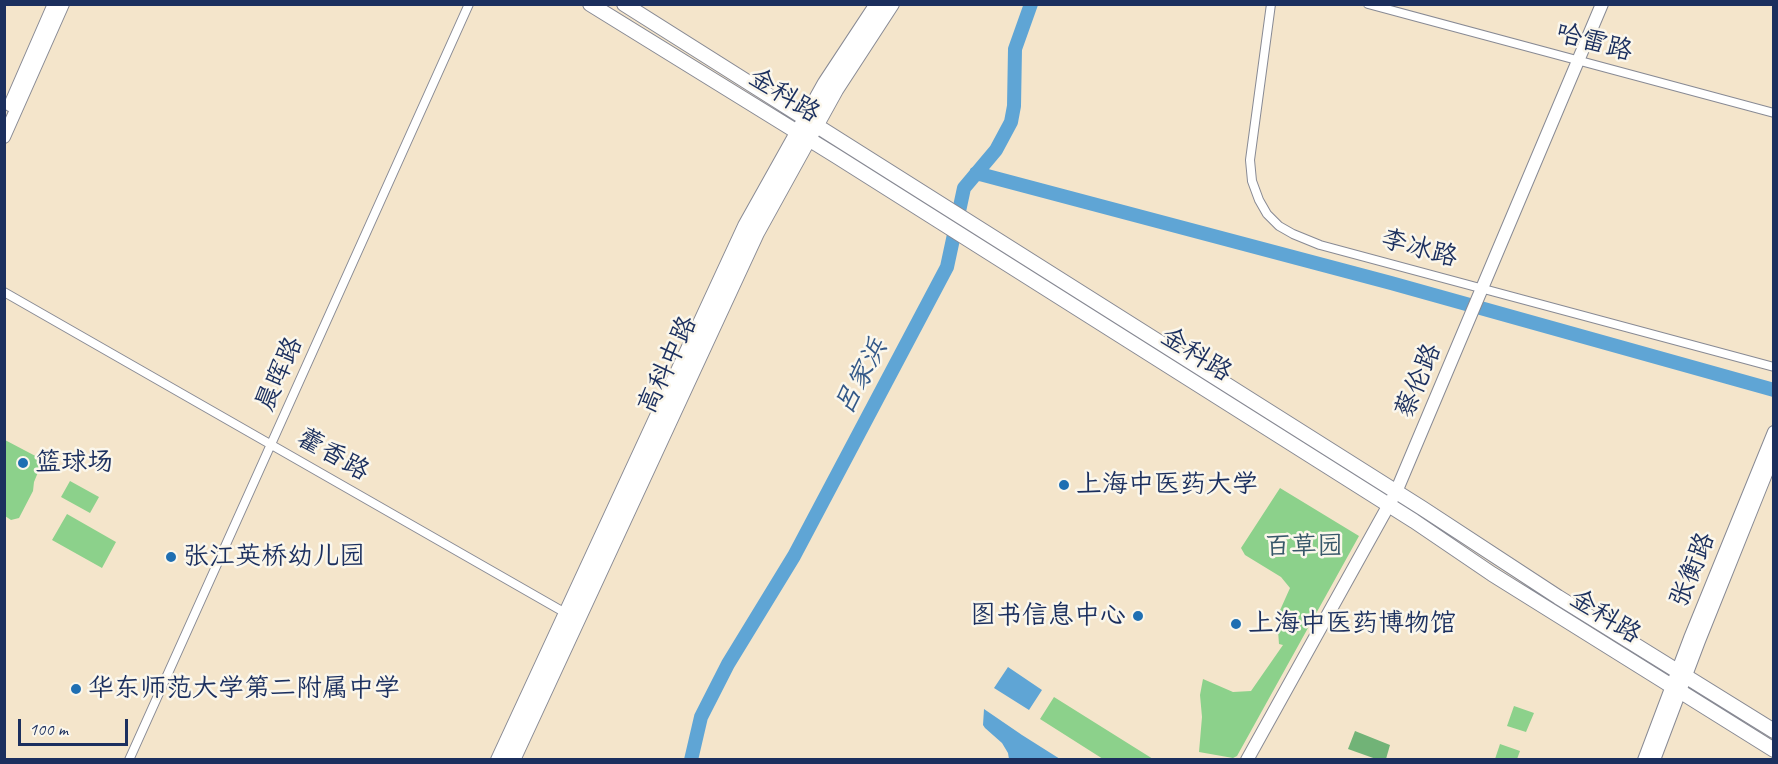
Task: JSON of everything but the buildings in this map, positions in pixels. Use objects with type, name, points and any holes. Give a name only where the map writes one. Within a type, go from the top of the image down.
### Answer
[{"type":"main road","name":"金科路","points":[[591,4],[802,135],[1773,750]]},
{"type":"main road","name":"金科路","points":[[624,4],[1398,493],[1557,597],[1773,731]]},
{"type":"main road","name":"高科中路","points":[[498,759],[572,616],[840,59],[877,4]]},
{"type":"main road","name":"高科中路","points":[[810,121],[836,90],[892,4]]},
{"type":"main road","name":"高科中路","points":[[513,759],[572,616]]},
{"type":"street","points":[[4,117],[54,4]]},
{"type":"street","points":[[4,137],[63,4]]},
{"type":"street","name":"晨晖路","points":[[129,759],[469,4]]},
{"type":"street","name":"李冰路","points":[[1271,4],[1250,160],[1252,181],[1258,200],[1279,226],[1306,240],[1484,292],[1773,367]]},
{"type":"street","name":"哈雷路","points":[[1368,4],[1773,113]]},
{"type":"street","name":"蔡伦路","points":[[1254,759],[1398,493],[1581,61],[1602,4]]},
{"type":"street","name":"蔡伦路","points":[[1581,61],[1608,4]]},
{"type":"street","name":"藿香路","points":[[4,292],[572,616]]},
{"type":"street","name":"张衡路","points":[[1682,673],[1773,432]]},
{"type":"street","name":"张衡路","points":[[1644,759],[1676,688],[1773,454]]},
{"type":"street","name":"蔡伦路","points":[[1247,759],[1391,507]]},
{"type":"street","name":"张衡路","points":[[1654,759],[1676,688]]},
{"type":"green space","points":[[5,440],[43,460],[34,482],[33,491],[19,518],[11,520],[5,516]]},
{"type":"green space","points":[[70,481],[99,497],[90,513],[61,497]]},
{"type":"green space","name":"百草园","points":[[1280,488],[1359,536],[1237,756],[1233,758],[1199,752],[1202,717],[1200,695],[1203,679],[1233,692],[1251,691],[1283,645],[1279,644],[1277,617],[1290,588],[1281,577],[1245,555],[1241,548]]},
{"type":"green space","points":[[67,514],[116,542],[102,568],[52,540]]},
{"type":"green space","points":[[1054,697],[1153,759],[1103,759],[1040,719]]},
{"type":"green space","points":[[1514,706],[1534,713],[1526,732],[1507,726]]},
{"type":"green space","points":[[1355,731],[1390,745],[1386,759],[1376,759],[1348,749]]},
{"type":"green space","points":[[1500,744],[1520,751],[1517,759],[1495,759]]},
{"type":"water","points":[[1008,667],[1042,690],[1029,710],[994,688]]},
{"type":"water","points":[[984,709],[1060,759],[1009,759],[1002,743],[983,725]]},
{"type":"waterway","name":"吕家浜","points":[[691,760],[701,717],[728,664],[794,556],[947,267],[964,188],[996,150],[1011,122],[1014,106],[1015,49],[1031,4]]},
{"type":"waterway","points":[[976,173],[1391,283],[1774,390]]},
{"type":"place","name":"篮球场","points":[[23,463]]},
{"type":"place","name":"上海中医药大学","points":[[1064,485]]},
{"type":"place","name":"张江英桥幼儿园","points":[[171,557]]},
{"type":"place","name":"图书信息中心","points":[[1138,616]]},
{"type":"place","name":"上海中医药博物馆","points":[[1236,624]]},
{"type":"place","name":"华东师范大学第二附属中学","points":[[76,689]]}]
